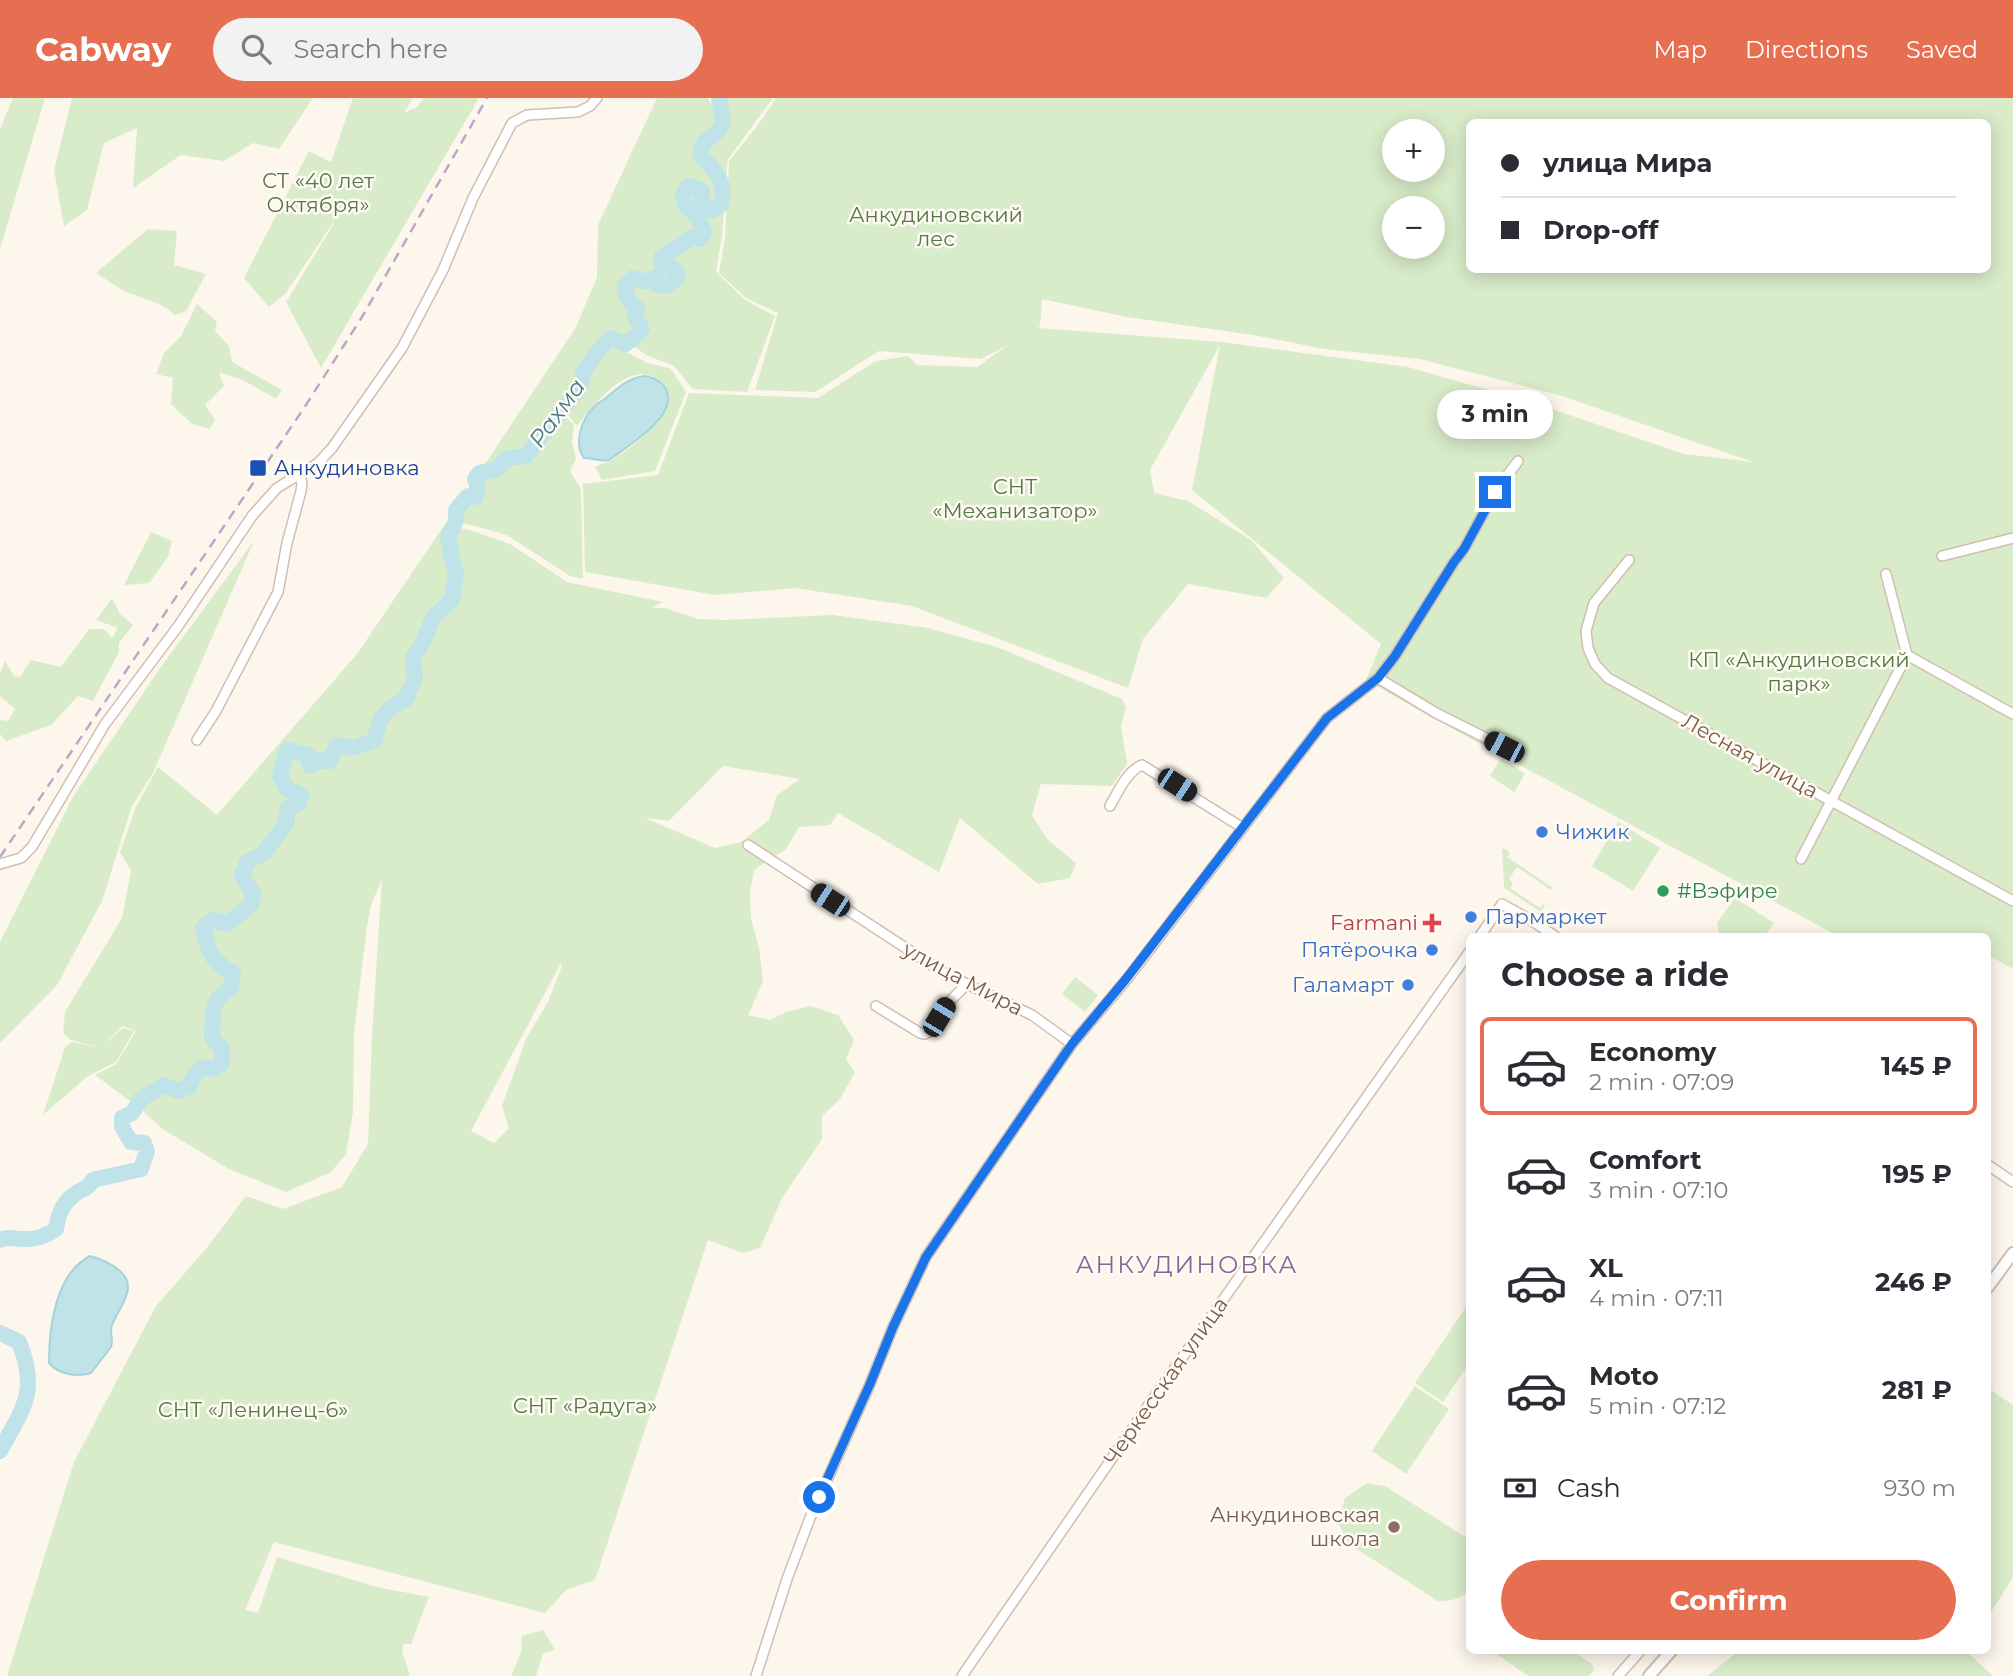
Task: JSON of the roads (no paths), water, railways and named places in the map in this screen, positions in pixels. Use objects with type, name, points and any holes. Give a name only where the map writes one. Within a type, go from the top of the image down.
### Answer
[{"type":"street","points":[[0,864],[21,858],[32,847],[106,724],[179,625],[252,516],[277,488],[318,463],[332,448],[402,348],[443,270],[473,198],[512,123],[527,116],[578,112],[590,106],[597,98]]},
{"type":"street","points":[[756,1676],[787,1578],[810,1518],[926,1257],[1072,1044],[1126,979],[1327,718],[1378,678],[1395,656],[1464,549],[1495,492],[1518,461]]},
{"type":"street","points":[[197,740],[216,710],[278,592],[287,543],[301,491],[299,474]]},
{"type":"street","points":[[1942,556],[2013,538]]},
{"type":"street","name":"Лесная улица","points":[[1629,560],[1594,603],[1586,631],[1588,648],[1595,664],[1608,678],[2013,901]]},
{"type":"street","points":[[1801,859],[1907,655],[1886,574]]},
{"type":"street","points":[[1907,655],[2013,713]]},
{"type":"street","points":[[1378,678],[1436,713],[1504,747]]},
{"type":"street","points":[[1110,806],[1129,775],[1142,765],[1243,828]]},
{"type":"street","name":"улица Мира","points":[[748,845],[912,954],[944,973],[1032,1015],[1072,1044]]},
{"type":"street","points":[[1482,933],[1502,904],[1550,933]]},
{"type":"street","name":"Черкесская улица","points":[[961,1676],[1466,957]]},
{"type":"street","points":[[876,1006],[920,1034],[925,1034],[931,1030],[947,1004],[967,984]]},
{"type":"street","points":[[1991,1167],[2013,1182]]},
{"type":"street","points":[[1991,1283],[2013,1253]]},
{"type":"street","points":[[1618,1676],[1637,1654]]},
{"type":"street","points":[[1649,1676],[1668,1654]]},
{"type":"water","points":[[645,376],[658,381],[667,392],[668,402],[657,421],[637,440],[609,460],[584,458],[579,438],[590,412],[625,383]]},
{"type":"water","points":[[90,1256],[120,1271],[128,1284],[128,1290],[112,1325],[111,1347],[91,1373],[68,1374],[49,1363],[50,1334],[56,1303],[69,1275],[78,1264]]},
{"type":"waterway","name":"Рахма","points":[[0,1240],[32,1239],[48,1234],[56,1229],[67,1201],[93,1180],[141,1169],[147,1151],[144,1143],[131,1142],[122,1127],[122,1118],[132,1113],[141,1099],[164,1085],[178,1091],[190,1086],[202,1067],[213,1069],[222,1063],[222,1048],[212,1038],[213,1015],[215,1003],[231,988],[233,973],[219,964],[212,955],[203,928],[212,920],[227,924],[251,905],[253,893],[242,876],[247,862],[264,853],[286,824],[288,808],[298,804],[301,795],[287,789],[280,777],[287,750],[308,755],[310,766],[319,760],[330,761],[336,745],[352,748],[374,741],[381,718],[392,707],[406,699],[415,677],[413,658],[433,618],[452,600],[456,573],[448,537],[456,521],[456,510],[468,496],[476,497],[478,488],[475,479],[479,473],[497,469],[508,458],[526,456],[580,387],[584,371],[610,338],[626,344],[642,330],[635,316],[637,309],[626,296],[625,286],[633,278],[645,282],[656,277],[658,285],[666,286],[678,277],[676,270],[661,263],[662,257],[693,237],[699,239],[704,234],[699,218],[685,204],[683,194],[688,186],[702,191],[702,205],[712,210],[721,205],[719,177],[700,155],[704,142],[717,132],[722,124],[719,98]]},
{"type":"waterway","name":"Рахма","points":[[0,1333],[19,1342],[28,1374],[26,1399],[0,1451]]},
{"type":"railway","points":[[0,857],[304,408],[362,317],[487,98]]},
{"type":"place","name":"Анкудиновка","points":[[258,468]]},
{"type":"place","name":"Чижик","points":[[1542,832]]},
{"type":"place","name":"#Вэфире","points":[[1663,891]]},
{"type":"place","name":"Пармаркет","points":[[1471,917]]},
{"type":"place","name":"Farmani","points":[[1432,923]]},
{"type":"place","name":"Пятёрочка","points":[[1432,950]]},
{"type":"place","name":"Галамарт","points":[[1408,985]]},
{"type":"place","name":"Анкудиновская школа","points":[[1394,1527]]},
{"type":"district","name":"АНКУДИНОВКА","points":[[1187,1265]]},
{"type":"park label","name":"СТ «40 лет Октября»","points":[[318,193]]},
{"type":"park label","name":"Анкудиновский лес","points":[[936,227]]},
{"type":"park label","name":"СНТ «Механизатор»","points":[[1015,499]]},
{"type":"park label","name":"КП «Анкудиновский парк»","points":[[1799,672]]},
{"type":"park label","name":"СНТ «Радуга»","points":[[585,1406]]},
{"type":"park label","name":"СНТ «Ленинец-6»","points":[[253,1410]]}]
